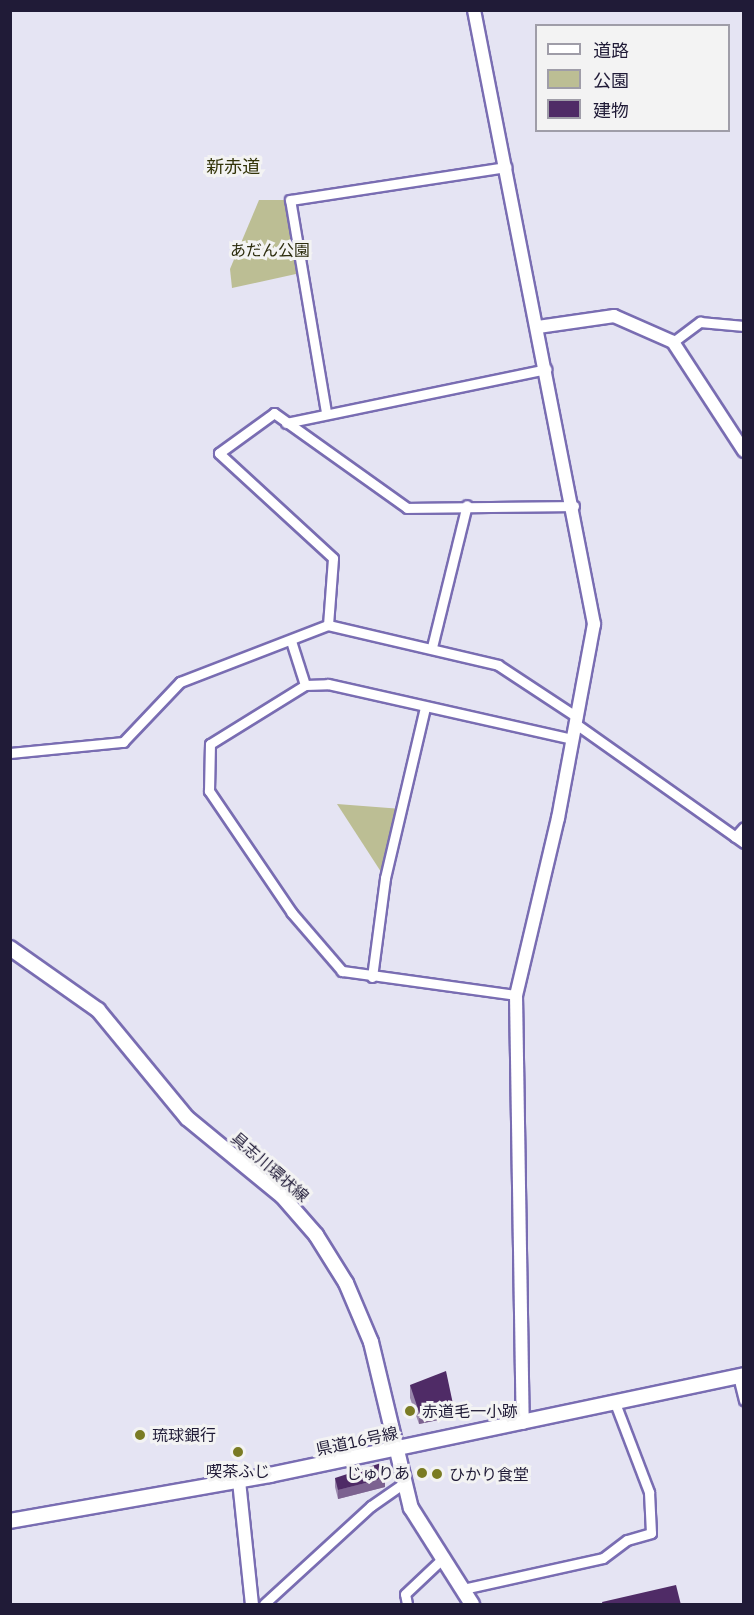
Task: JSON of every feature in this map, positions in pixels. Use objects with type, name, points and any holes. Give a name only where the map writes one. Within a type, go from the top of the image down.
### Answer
[{"type":"main road","name":"具志川環状線","points":[[10,948],[98,1010],[187,1118],[282,1196],[316,1234],[346,1283],[371,1342],[399,1449],[404,1484],[411,1508],[472,1605]]},
{"type":"main road","name":"県道16号線","points":[[10,1521],[239,1481],[523,1423],[741,1375]]},
{"type":"street","points":[[474,10],[574,506],[594,624],[577,721],[516,994],[523,1423]]},
{"type":"street","points":[[327,412],[290,200],[506,167]]},
{"type":"street","points":[[538,327],[614,316],[673,342],[744,451]]},
{"type":"street","points":[[673,342],[700,322],[744,326]]},
{"type":"street","points":[[286,423],[327,412],[546,369]]},
{"type":"street","points":[[328,625],[333,558],[219,453],[274,413],[406,508],[467,505],[574,506]]},
{"type":"street","points":[[432,647],[467,505]]},
{"type":"street","points":[[10,753],[123,742],[180,682],[328,625],[432,647],[498,665],[744,843]]},
{"type":"street","points":[[291,641],[305,685]]},
{"type":"street","points":[[516,994],[372,977],[342,971],[292,913],[209,791],[210,744],[305,685],[328,684],[573,739]]},
{"type":"street","points":[[372,977],[386,878],[425,707]]},
{"type":"street","points":[[735,837],[744,827]]},
{"type":"street","points":[[741,1375],[744,1400]]},
{"type":"street","points":[[463,1589],[603,1558],[627,1540],[651,1533],[649,1492],[615,1403]]},
{"type":"street","points":[[239,1481],[252,1605]]},
{"type":"street","points":[[264,1605],[371,1506],[404,1484]]},
{"type":"street","points":[[407,1605],[405,1594],[442,1559]]},
{"type":"green space","name":"あだん公園","points":[[259,200],[290,200],[305,272],[232,288],[230,269]]},
{"type":"green space","points":[[337,804],[402,809],[385,878]]},
{"type":"building","points":[[446,1371],[453,1404],[419,1412],[410,1385]]},
{"type":"building","points":[[381,1463],[385,1478],[338,1490],[335,1478]]},
{"type":"building","points":[[676,1585],[681,1605],[603,1605],[602,1602]]},
{"type":"place","name":"赤道毛一小跡","points":[[410,1411]]},
{"type":"place","name":"琉球銀行","points":[[140,1435]]},
{"type":"place","name":"喫茶ふじ","points":[[238,1452]]},
{"type":"place","name":"じゅりあ","points":[[422,1473]]},
{"type":"place","name":"ひかり食堂","points":[[437,1474]]},
{"type":"district","name":"新赤道","points":[[233,167]]}]
